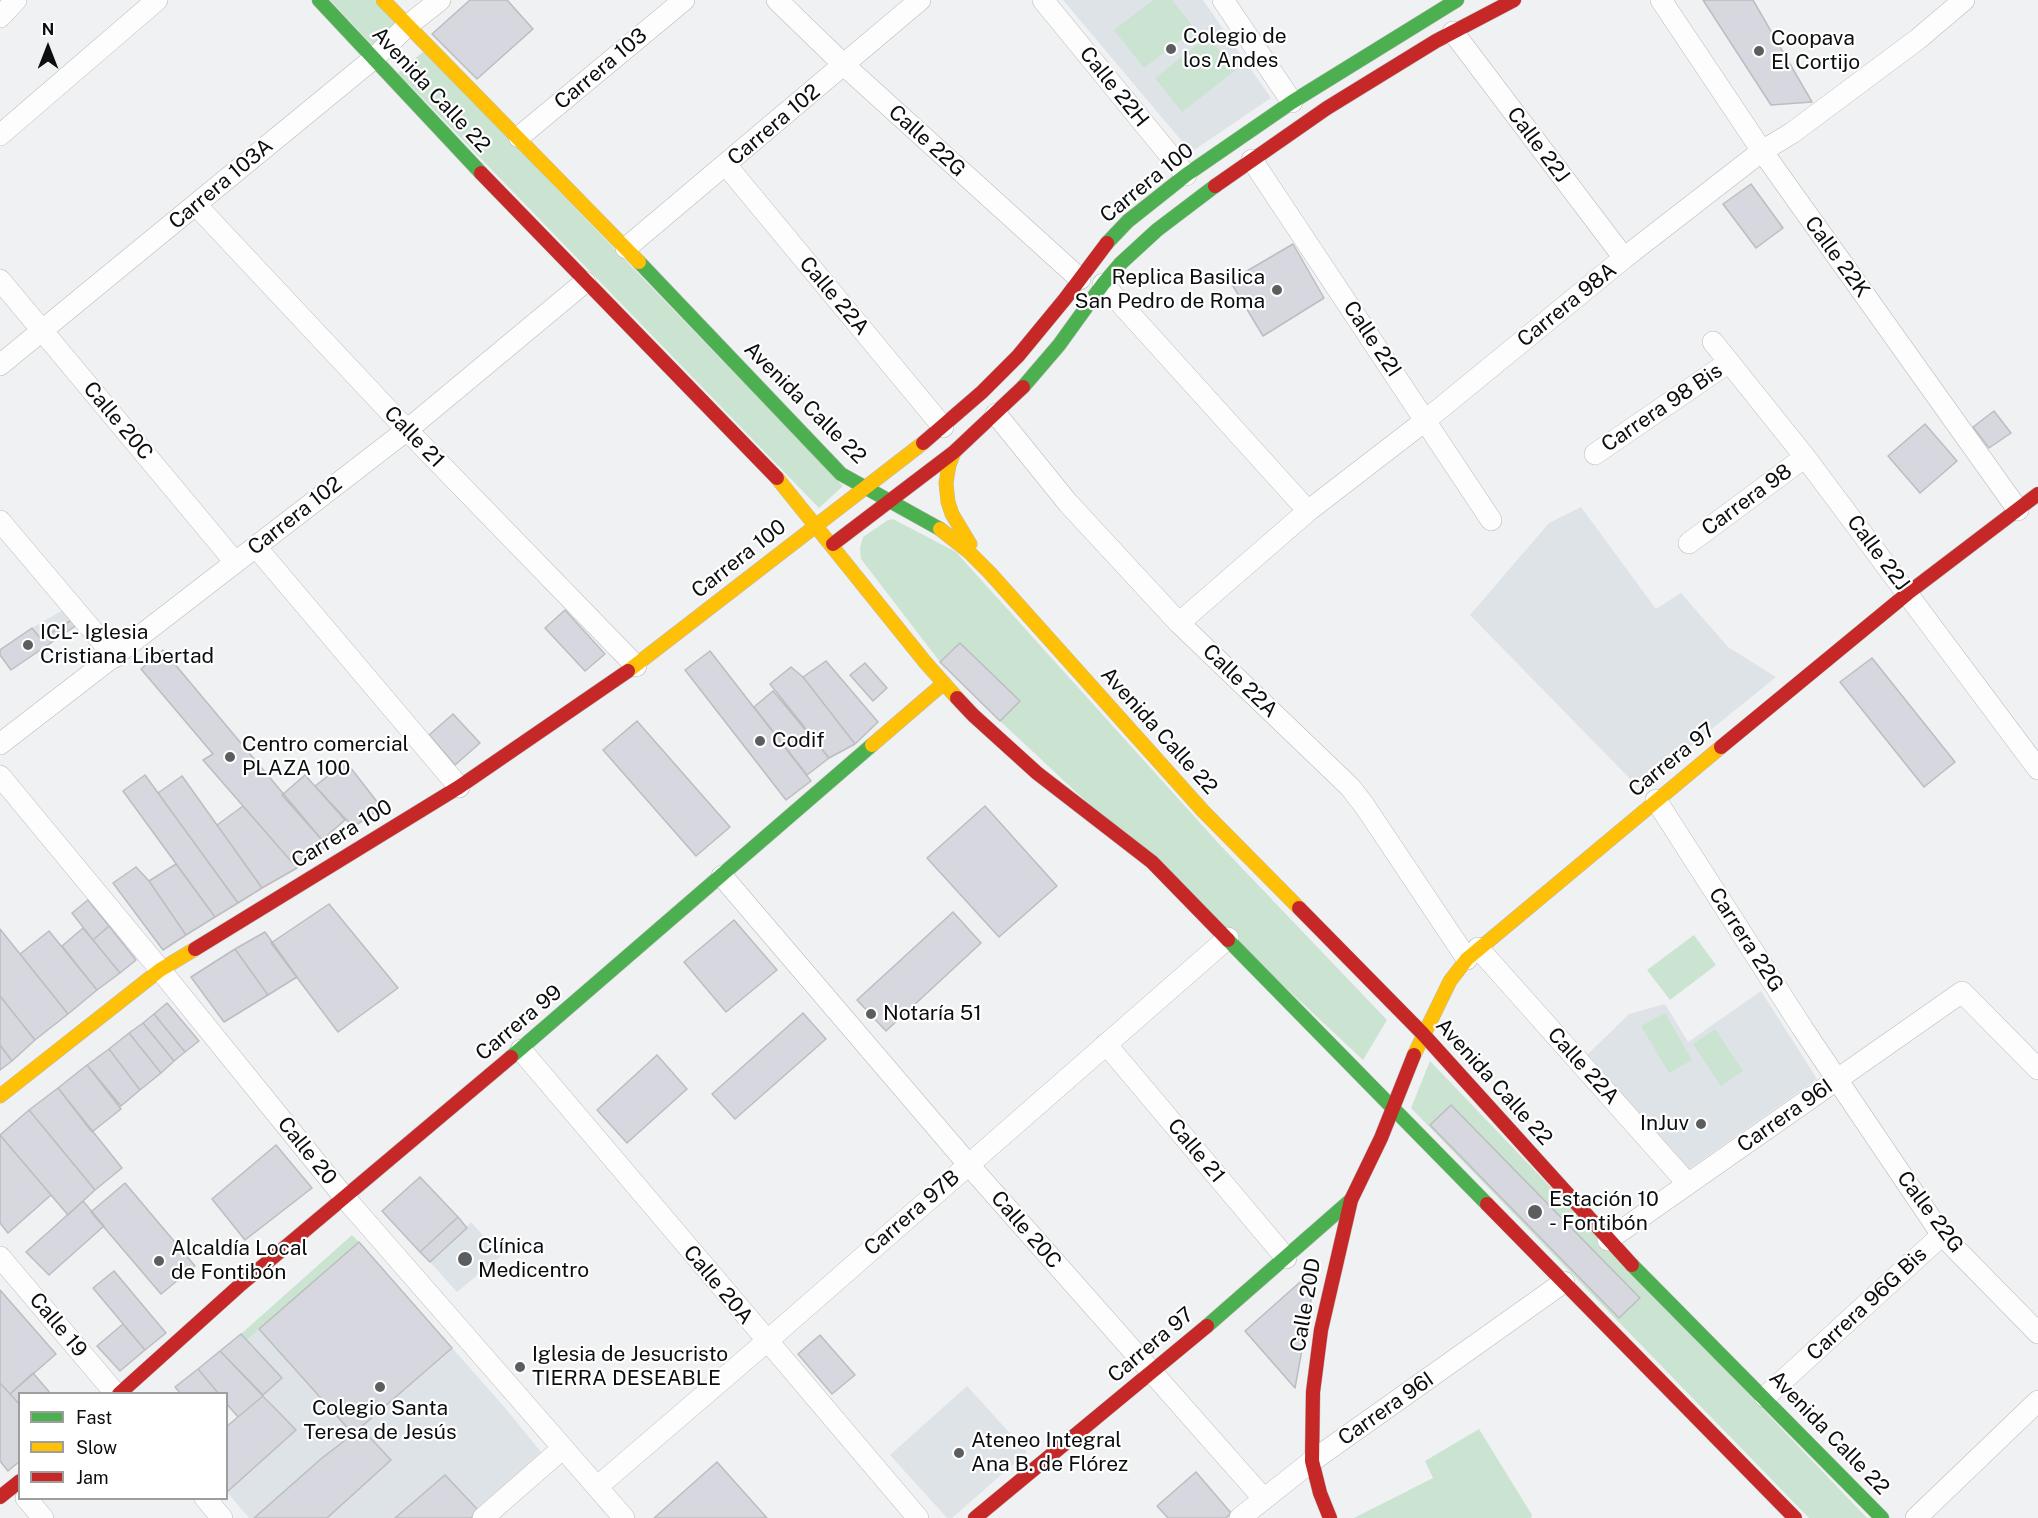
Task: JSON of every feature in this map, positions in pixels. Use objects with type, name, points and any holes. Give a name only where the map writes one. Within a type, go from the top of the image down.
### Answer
[{"type":"main road","name":"Avenida Calle 22","points":[[319,0],[422,112],[786,488],[944,683],[973,715],[1019,759],[1152,862],[1795,1518]]},
{"type":"main road","name":"Avenida Calle 22","points":[[383,0],[519,137],[841,474],[864,488],[918,514],[944,531],[990,573],[1203,811],[1423,1034],[1608,1240],[1882,1518]]},
{"type":"main road","name":"Carrera 100","points":[[833,544],[954,452],[996,414],[1035,375],[1119,264],[1157,230],[1327,108],[1453,32],[1514,0]]},
{"type":"main road","name":"Carrera 100","points":[[0,1096],[160,970],[459,787],[636,666],[943,427],[982,392],[1018,356],[1101,249],[1128,221],[1186,175],[1292,102],[1444,3]]},
{"type":"main road","points":[[954,452],[946,483],[952,514],[959,529],[990,573]]},
{"type":"main road","name":"Carrera 97","points":[[1392,1108],[1423,1034],[1450,981],[1473,953],[1908,593],[2038,494]]},
{"type":"main road","name":"Carrera 99","points":[[120,1392],[239,1286],[520,1050],[944,683]]},
{"type":"main road","name":"Calle 20D","points":[[1330,1518],[1320,1493],[1312,1461],[1313,1392],[1321,1330],[1342,1230],[1351,1200],[1381,1138],[1392,1108]]},
{"type":"main road","name":"Carrera 97","points":[[975,1518],[1152,1373],[1351,1200]]},
{"type":"street","points":[[0,16],[16,0]]},
{"type":"street","points":[[0,135],[157,0]]},
{"type":"street","name":"Carrera 103A","points":[[0,365],[196,205],[440,0]]},
{"type":"street","name":"Carrera 103","points":[[519,137],[684,0]]},
{"type":"street","name":"Calle 22G","points":[[777,0],[844,65],[1080,279]]},
{"type":"street","name":"Carrera 102","points":[[626,248],[920,0]]},
{"type":"street","name":"Calle 22H","points":[[1043,0],[1186,175]]},
{"type":"street","points":[[1223,0],[1292,102]]},
{"type":"street","name":"Calle 22K","points":[[1661,0],[1762,151],[2018,510]]},
{"type":"street","name":"Carrera 98A","points":[[1179,622],[1308,511],[1426,420],[1624,258],[1762,151],[1792,133],[1918,39],[1964,0]]},
{"type":"street","name":"Calle 22J","points":[[1453,32],[1624,258]]},
{"type":"street","name":"Calle 22I","points":[[1252,160],[1491,520]]},
{"type":"street","name":"Calle 22A","points":[[726,165],[943,427]]},
{"type":"street","name":"Calle 21","points":[[196,205],[407,430],[636,666]]},
{"type":"street","name":"Calle 20C","points":[[0,280],[235,562]]},
{"type":"street","name":"Carrera 102","points":[[0,744],[407,430],[585,282]]},
{"type":"street","points":[[1103,284],[1308,511]]},
{"type":"street","name":"Calle 22J","points":[[1713,342],[1805,457],[2038,769]]},
{"type":"street","name":"Carrera 98 Bis","points":[[1595,454],[1729,362]]},
{"type":"street","name":"Calle 22A","points":[[996,414],[1068,503],[1179,622],[1350,787],[1473,953],[1688,1184]]},
{"type":"street","name":"Carrera 98","points":[[1689,543],[1805,457]]},
{"type":"street","points":[[0,521],[115,657]]},
{"type":"street","points":[[256,547],[459,787]]},
{"type":"street","name":"Calle 20","points":[[0,776],[345,1198],[624,1518]]},
{"type":"street","name":"Carrera 22G","points":[[1656,800],[1837,1080]]},
{"type":"street","name":"Calle 20C","points":[[722,876],[968,1164],[1264,1498]]},
{"type":"street","name":"Carrera 97B","points":[[597,1487],[1228,938]]},
{"type":"street","name":"Carrera 96I","points":[[1608,1240],[1962,992],[2038,1069]]},
{"type":"street","name":"Calle 21","points":[[1106,1044],[1286,1258]]},
{"type":"street","name":"Calle 20A","points":[[520,1050],[918,1518]]},
{"type":"street","name":"Calle 22G","points":[[1837,1080],[1942,1235],[2038,1333]]},
{"type":"street","name":"Carrera 96G Bis","points":[[1765,1397],[1942,1235]]},
{"type":"street","name":"Calle 19","points":[[0,1257],[116,1392]]},
{"type":"street","name":"Carrera 96I","points":[[1240,1518],[1312,1461],[1564,1282]]},
{"type":"street","points":[[1916,1518],[2038,1401]]},
{"type":"street","points":[[483,1518],[562,1448]]},
{"type":"street","points":[[25,1500],[43,1518]]},
{"type":"street","points":[[207,1500],[222,1518]]},
{"type":"shaded area","name":"Colegio de los Andes","points":[[1063,0],[1203,0],[1271,98],[1191,152]]},
{"type":"shaded area","points":[[1581,507],[1656,609],[1681,593],[1728,647],[1776,677],[1639,788],[1470,615],[1549,523]]},
{"type":"shaded area","points":[[65,609],[73,619],[41,639],[32,628]]},
{"type":"shaded area","name":"InJuv","points":[[1761,991],[1817,1079],[1689,1169],[1587,1055],[1629,1014],[1665,1004],[1688,1042]]},
{"type":"shaded area","name":"Clínica Medicentro","points":[[471,1222],[501,1256],[457,1292],[430,1262]]},
{"type":"shaded area","name":"Colegio Santa Teresa de Jesús","points":[[359,1242],[541,1452],[471,1518],[249,1518],[228,1491],[295,1430],[264,1395],[282,1378],[247,1340]]},
{"type":"shaded area","name":"Ateneo Integral Ana B. de Flórez","points":[[967,1386],[1027,1452],[952,1518],[947,1518],[890,1455]]},
{"type":"green space","points":[[330,0],[374,0],[399,26],[374,47]]},
{"type":"green space","points":[[1153,0],[1172,0],[1195,29],[1144,68],[1114,30]]},
{"type":"green space","points":[[1208,36],[1236,70],[1182,112],[1155,78]]},
{"type":"green space","points":[[424,51],[843,486],[819,508],[398,73]]},
{"type":"green space","points":[[893,519],[956,552],[1220,845],[1387,1020],[1363,1060],[1000,721],[1019,701],[960,643],[940,662],[861,559],[860,548],[863,537]]},
{"type":"green space","points":[[1694,935],[1716,965],[1670,1000],[1647,970]]},
{"type":"green space","points":[[1665,1013],[1692,1060],[1669,1073],[1641,1026]]},
{"type":"green space","points":[[1715,1029],[1743,1071],[1721,1086],[1693,1044]]},
{"type":"green space","points":[[1430,1061],[1867,1518],[1809,1518],[1411,1108]]},
{"type":"green space","points":[[352,1235],[359,1242],[247,1340],[241,1334]]},
{"type":"green space","points":[[1479,1429],[1532,1515],[1531,1518],[1354,1518],[1433,1478],[1425,1461]]},
{"type":"building","points":[[470,0],[507,0],[533,29],[477,79],[432,34]]},
{"type":"building","name":"Coopava El Cortijo","points":[[1703,0],[1753,0],[1812,102],[1771,105]]},
{"type":"building","points":[[1751,184],[1783,228],[1756,248],[1723,204]]},
{"type":"building","name":"Replica Basilica San Pedro de Roma","points":[[1293,244],[1324,298],[1263,336],[1230,281]]},
{"type":"building","points":[[1994,411],[2011,433],[1989,448],[1973,427]]},
{"type":"building","points":[[1925,424],[1957,461],[1920,493],[1888,456]]},
{"type":"building","points":[[565,610],[605,654],[585,671],[545,628]]},
{"type":"building","name":"ICL- Iglesia Cristiana Libertad","points":[[73,619],[77,625],[11,670],[0,655],[0,650],[32,628],[41,639]]},
{"type":"building","points":[[960,643],[1020,701],[1000,721],[940,662]]},
{"type":"building","name":"Centro comercial PLAZA 100","points":[[163,650],[322,840],[326,847],[297,868],[203,760],[213,754],[141,669]]},
{"type":"building","name":"Codif","points":[[710,651],[811,781],[786,800],[685,670]]},
{"type":"building","points":[[1872,658],[1955,762],[1924,787],[1840,682]]},
{"type":"building","points":[[826,661],[878,722],[855,744],[803,677]]},
{"type":"building","points":[[865,663],[887,688],[873,701],[850,675]]},
{"type":"building","points":[[791,667],[803,677],[855,744],[829,758],[770,684]]},
{"type":"building","points":[[773,691],[829,758],[807,775],[754,707]]},
{"type":"building","points":[[453,714],[480,743],[455,765],[429,735]]},
{"type":"building","points":[[637,721],[730,827],[696,856],[603,750]]},
{"type":"building","points":[[346,762],[382,808],[353,827],[315,786]]},
{"type":"building","points":[[145,775],[238,903],[215,917],[123,791]]},
{"type":"building","points":[[305,775],[345,820],[322,840],[282,795]]},
{"type":"building","points":[[182,776],[262,888],[238,903],[158,793]]},
{"type":"building","points":[[243,806],[297,868],[262,888],[217,825]]},
{"type":"building","points":[[985,806],[1057,886],[999,937],[927,858]]},
{"type":"building","points":[[176,864],[215,917],[186,935],[149,881]]},
{"type":"building","points":[[136,867],[149,881],[186,935],[163,950],[113,883]]},
{"type":"building","points":[[88,900],[109,926],[93,940],[72,913]]},
{"type":"building","points":[[329,904],[398,988],[338,1032],[271,943]]},
{"type":"building","points":[[953,912],[981,943],[886,1031],[857,1000]]},
{"type":"building","points":[[734,920],[777,970],[726,1012],[684,962]]},
{"type":"building","points":[[109,926],[136,960],[120,973],[93,940]]},
{"type":"building","points":[[83,928],[120,973],[97,990],[62,946]]},
{"type":"building","points":[[0,929],[68,1014],[35,1040],[0,996]]},
{"type":"building","points":[[49,931],[97,990],[68,1014],[20,954]]},
{"type":"building","points":[[265,932],[297,977],[268,995],[235,949]]},
{"type":"building","points":[[235,949],[268,995],[224,1022],[191,977]]},
{"type":"building","points":[[0,996],[35,1040],[12,1061],[0,1045]]},
{"type":"building","points":[[167,1003],[199,1041],[185,1052],[154,1014]]},
{"type":"building","points":[[803,1013],[826,1039],[735,1119],[712,1094]]},
{"type":"building","points":[[154,1014],[185,1052],[174,1061],[143,1023]]},
{"type":"building","points":[[143,1023],[174,1061],[161,1073],[129,1033]]},
{"type":"building","points":[[129,1033],[161,1073],[140,1090],[109,1049]]},
{"type":"building","points":[[0,1045],[12,1061],[0,1070]]},
{"type":"building","points":[[109,1049],[140,1090],[121,1106],[87,1065]]},
{"type":"building","points":[[657,1055],[687,1089],[627,1143],[597,1110]]},
{"type":"building","points":[[87,1065],[121,1109],[92,1132],[58,1088]]},
{"type":"building","points":[[58,1088],[122,1168],[95,1190],[29,1110]]},
{"type":"building","name":"Estación 10 - Fontibón","points":[[1451,1105],[1640,1298],[1619,1318],[1430,1125]]},
{"type":"building","points":[[29,1110],[95,1190],[68,1215],[0,1135]]},
{"type":"building","points":[[0,1135],[51,1195],[8,1233],[0,1223]]},
{"type":"building","points":[[276,1145],[312,1188],[245,1240],[212,1199]]},
{"type":"building","points":[[420,1177],[458,1217],[420,1252],[382,1211]]},
{"type":"building","points":[[125,1183],[195,1266],[161,1294],[91,1212]]},
{"type":"building","points":[[83,1201],[104,1226],[49,1275],[26,1252]]},
{"type":"building","points":[[458,1217],[467,1228],[430,1262],[420,1252]]},
{"type":"building","points":[[359,1242],[452,1348],[353,1434],[259,1329]]},
{"type":"building","points":[[1317,1267],[1295,1388],[1245,1331]]},
{"type":"building","points":[[114,1271],[166,1333],[145,1350],[93,1288]]},
{"type":"building","points":[[0,1290],[56,1354],[10,1394],[0,1383]]},
{"type":"building","points":[[123,1324],[145,1350],[120,1371],[97,1346]]},
{"type":"building","points":[[241,1334],[282,1378],[263,1395],[220,1351]]},
{"type":"building","points":[[820,1335],[855,1375],[832,1394],[798,1354]]},
{"type":"building","points":[[220,1351],[263,1396],[238,1417],[228,1405],[228,1392],[217,1392],[198,1369]]},
{"type":"building","points":[[198,1369],[217,1392],[179,1392],[175,1387]]},
{"type":"building","points":[[33,1373],[49,1392],[18,1392],[18,1403],[10,1394]]},
{"type":"building","points":[[0,1383],[18,1403],[18,1463],[8,1471],[0,1461]]},
{"type":"building","points":[[263,1396],[296,1430],[228,1491],[228,1425]]},
{"type":"building","points":[[361,1428],[391,1460],[327,1518],[254,1518],[322,1458]]},
{"type":"building","points":[[717,1462],[767,1518],[654,1518]]},
{"type":"building","points":[[1196,1472],[1231,1513],[1226,1518],[1168,1518],[1157,1506]]},
{"type":"building","points":[[445,1475],[479,1511],[471,1518],[395,1518]]},
{"type":"traffic: fast","points":[[319,0],[481,173]]},
{"type":"traffic: fast","points":[[1107,243],[1128,221],[1186,175],[1292,102],[1457,0]]},
{"type":"traffic: fast","points":[[1023,387],[1059,345],[1120,264],[1157,230],[1215,186]]},
{"type":"traffic: fast","points":[[639,262],[841,474],[940,529]]},
{"type":"traffic: fast","points":[[511,1057],[872,745]]},
{"type":"traffic: fast","points":[[1228,940],[1487,1204]]},
{"type":"traffic: fast","points":[[1207,1326],[1351,1200]]},
{"type":"traffic: fast","points":[[1632,1265],[1882,1518]]},
{"type":"traffic: slow","points":[[383,0],[639,262]]},
{"type":"traffic: slow","points":[[628,671],[923,443]]},
{"type":"traffic: slow","points":[[954,452],[946,483],[948,502],[952,514],[970,544]]},
{"type":"traffic: slow","points":[[777,478],[925,662],[957,698]]},
{"type":"traffic: slow","points":[[940,529],[968,551],[990,573],[1203,811],[1299,908]]},
{"type":"traffic: slow","points":[[872,745],[944,683]]},
{"type":"traffic: slow","points":[[1414,1055],[1450,981],[1467,959],[1721,747]]},
{"type":"traffic: slow","points":[[0,1096],[160,970],[195,949]]},
{"type":"traffic: jam","points":[[1215,186],[1327,108],[1436,41],[1514,0]]},
{"type":"traffic: jam","points":[[481,173],[777,478]]},
{"type":"traffic: jam","points":[[923,443],[982,392],[1018,356],[1107,243]]},
{"type":"traffic: jam","points":[[833,544],[954,452],[1023,387]]},
{"type":"traffic: jam","points":[[1721,747],[1908,593],[2038,494]]},
{"type":"traffic: jam","points":[[195,949],[459,787],[628,671]]},
{"type":"traffic: jam","points":[[957,698],[1037,773],[1152,862],[1228,940]]},
{"type":"traffic: jam","points":[[1299,908],[1423,1034],[1632,1265]]},
{"type":"traffic: jam","points":[[1330,1518],[1320,1493],[1312,1461],[1313,1392],[1321,1330],[1351,1200],[1381,1138],[1414,1055]]},
{"type":"traffic: jam","points":[[121,1392],[239,1286],[511,1057]]},
{"type":"traffic: jam","points":[[1487,1204],[1795,1518]]},
{"type":"traffic: jam","points":[[975,1518],[1207,1326]]},
{"type":"traffic: jam","points":[[0,1497],[18,1483]]},
{"type":"place","name":"Colegio de los Andes","points":[[1171,49]]},
{"type":"place","name":"Coopava El Cortijo","points":[[1759,51]]},
{"type":"place","name":"Replica Basilica San Pedro de Roma","points":[[1277,290]]},
{"type":"place","name":"ICL- Iglesia Cristiana Libertad","points":[[28,645]]},
{"type":"place","name":"Codif","points":[[760,741]]},
{"type":"place","name":"Centro comercial PLAZA 100","points":[[230,757]]},
{"type":"place","name":"Notaría 51","points":[[871,1014]]},
{"type":"place","name":"InJuv","points":[[1701,1124]]},
{"type":"place","name":"Estación 10 - Fontibón","points":[[1535,1212]]},
{"type":"place","name":"Clínica Medicentro","points":[[465,1259]]},
{"type":"place","name":"Alcaldía Local de Fontibón","points":[[159,1261]]},
{"type":"place","name":"Iglesia de Jesucristo TIERRA DESEABLE","points":[[520,1367]]},
{"type":"place","name":"Colegio Santa Teresa de Jesús","points":[[380,1387]]},
{"type":"place","name":"Ateneo Integral Ana B. de Flórez","points":[[959,1453]]}]
